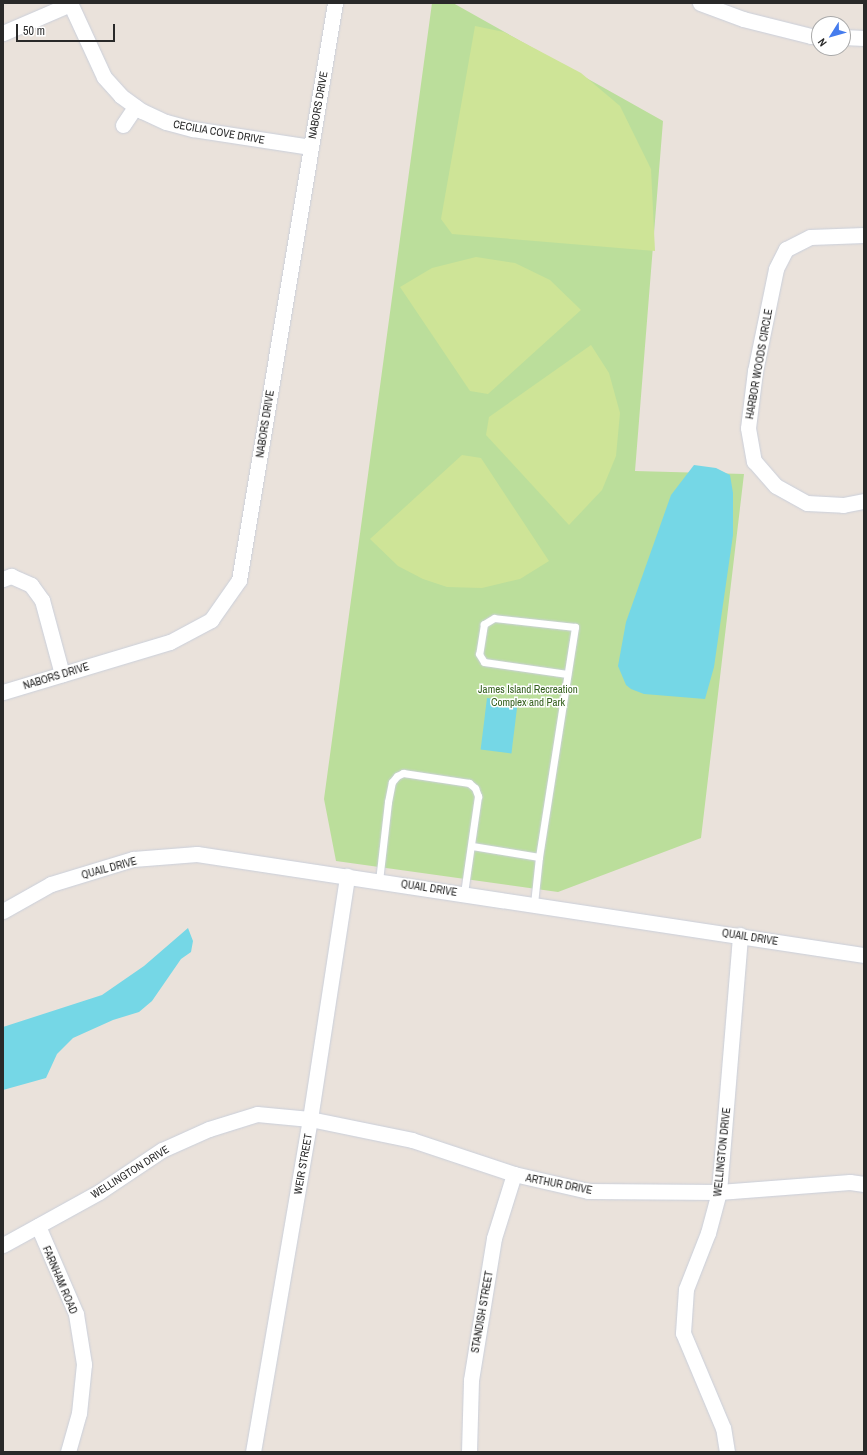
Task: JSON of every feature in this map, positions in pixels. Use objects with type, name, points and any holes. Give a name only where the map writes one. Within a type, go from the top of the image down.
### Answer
[{"type":"street","name":"NABORS DRIVE","points":[[3,692],[170,642],[211,620],[239,580],[335,3]]},
{"type":"street","points":[[700,3],[743,19],[811,36]]},
{"type":"street","name":"CECILIA COVE DRIVE","points":[[70,4],[104,78],[121,96],[136,107],[166,122],[193,129],[311,147]]},
{"type":"street","points":[[3,33],[70,4]]},
{"type":"street","points":[[851,37],[864,38]]},
{"type":"street","points":[[123,125],[136,107]]},
{"type":"street","name":"HARBOR WOODS CIRCLE","points":[[864,236],[810,237],[786,249],[776,269],[755,371],[748,428],[754,461],[776,486],[807,503],[843,505],[864,501]]},
{"type":"street","points":[[3,578],[11,576],[31,585],[42,600],[62,674]]},
{"type":"street","name":"QUAIL DRIVE","points":[[3,910],[51,884],[134,859],[197,854],[379,880],[864,955]]},
{"type":"street","name":"WEIR STREET","points":[[254,1452],[310,1119],[347,876]]},
{"type":"street","name":"WELLINGTON DRIVE","points":[[727,1452],[723,1428],[683,1333],[686,1289],[708,1233],[719,1192],[740,935]]},
{"type":"street","name":"WELLINGTON DRIVE","points":[[3,1245],[99,1192],[162,1150],[209,1128],[257,1114],[310,1119]]},
{"type":"street","name":"ARTHUR DRIVE","points":[[310,1119],[412,1140],[514,1174],[588,1191],[719,1192],[850,1182],[864,1184]]},
{"type":"street","name":"STANDISH STREET","points":[[468,1452],[471,1380],[494,1238],[514,1174]]},
{"type":"street","name":"FARNHAM ROAD","points":[[38,1226],[76,1314],[84,1364],[79,1413],[68,1452]]},
{"type":"lane","points":[[534,904],[538,857],[575,627],[494,618],[484,624],[479,654],[484,662],[567,674]]},
{"type":"lane","points":[[379,880],[392,782],[397,776],[403,773],[469,783],[475,788],[478,796],[478,803],[464,893]]},
{"type":"lane","points":[[472,846],[538,857]]},
{"type":"green space","name":"James Island Recreation Complex and Park","points":[[432,3],[453,3],[663,121],[635,471],[744,474],[701,838],[558,892],[336,861],[324,799]]},
{"type":"green space","points":[[475,26],[504,32],[581,73],[620,106],[651,169],[655,251],[452,234],[441,219]]},
{"type":"green space","points":[[476,257],[515,263],[550,280],[581,310],[488,394],[470,391],[400,287],[432,268]]},
{"type":"green space","points":[[591,345],[609,373],[620,413],[616,456],[602,490],[569,525],[486,435],[489,417]]},
{"type":"green space","points":[[462,455],[481,458],[549,561],[520,579],[482,588],[447,587],[423,579],[398,566],[370,539]]},
{"type":"water","points":[[694,465],[716,468],[730,475],[733,493],[733,535],[714,667],[705,699],[644,694],[631,689],[626,685],[618,666],[626,622],[671,495]]},
{"type":"water","points":[[487,698],[518,702],[511,753],[481,750]]},
{"type":"water","points":[[188,928],[193,941],[191,952],[181,959],[152,1001],[139,1012],[113,1020],[73,1038],[57,1054],[46,1078],[3,1090],[3,1027],[102,995],[144,966]]}]
